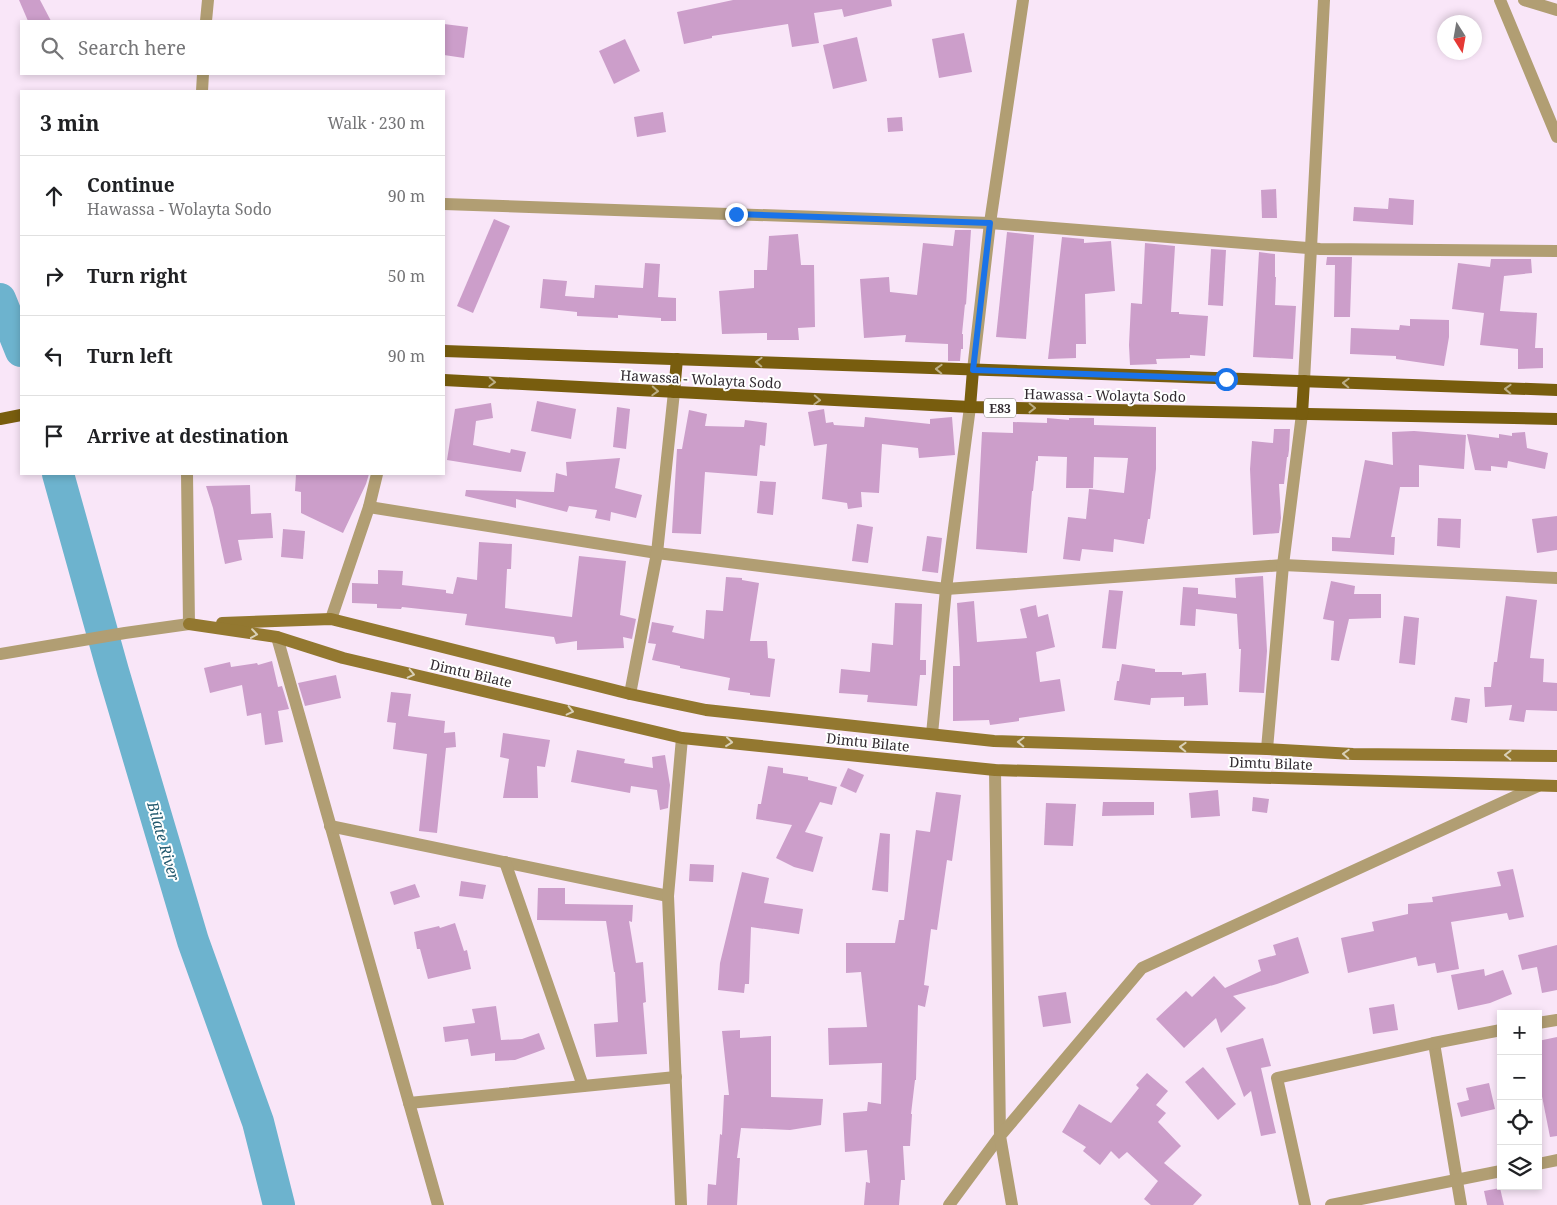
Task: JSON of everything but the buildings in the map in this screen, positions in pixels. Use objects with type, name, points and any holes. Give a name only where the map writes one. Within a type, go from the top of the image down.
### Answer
[{"type":"main road","name":"Hawassa - Wolayta Sodo","points":[[445,351],[1557,390]]},
{"type":"main road","points":[[674,392],[677,359]]},
{"type":"main road","points":[[970,407],[973,370]]},
{"type":"main road","name":"Hawassa - Wolayta Sodo","points":[[445,380],[970,407],[1557,419]]},
{"type":"main road","points":[[1302,414],[1304,381]]},
{"type":"main road","points":[[0,419],[20,415]]},
{"type":"main road","points":[[189,624],[331,619],[630,694],[706,710],[994,741],[1353,754],[1557,756]]},
{"type":"main road","name":"Dimtu Bilate","points":[[189,624],[277,637],[343,658],[682,738],[995,770],[1557,786]]},
{"type":"street","points":[[206,20],[209,0]]},
{"type":"street","points":[[973,370],[990,223],[1023,0]]},
{"type":"street","points":[[1304,381],[1324,0]]},
{"type":"street","points":[[1500,0],[1557,137]]},
{"type":"street","points":[[1524,0],[1557,10]]},
{"type":"street","points":[[202,90],[203,75]]},
{"type":"street","points":[[445,204],[990,223],[1311,248],[1557,251]]},
{"type":"street","points":[[630,694],[657,553],[674,392]]},
{"type":"street","points":[[932,734],[946,589],[970,407]]},
{"type":"street","points":[[1267,750],[1283,565],[1302,414]]},
{"type":"street","points":[[0,654],[189,624],[187,475]]},
{"type":"street","points":[[331,619],[369,507],[377,475]]},
{"type":"street","points":[[369,507],[657,553],[946,589],[1283,565],[1557,578]]},
{"type":"street","points":[[277,637],[438,1205]]},
{"type":"street","points":[[682,738],[668,896],[682,1205]]},
{"type":"street","points":[[995,770],[1000,1136],[1012,1205]]},
{"type":"street","points":[[949,1205],[1000,1136],[1142,968],[1538,786]]},
{"type":"street","points":[[330,826],[668,896]]},
{"type":"street","points":[[505,862],[583,1086]]},
{"type":"street","points":[[1542,1022],[1557,1020]]},
{"type":"street","points":[[1305,1205],[1278,1078],[1497,1031]]},
{"type":"street","points":[[1434,1043],[1461,1205]]},
{"type":"street","points":[[409,1103],[676,1077]]},
{"type":"street","points":[[1542,1163],[1557,1160]]},
{"type":"street","points":[[1331,1205],[1497,1172]]},
{"type":"waterway","name":"Bilate River","points":[[0,299],[20,349]]},
{"type":"waterway","name":"Bilate River","points":[[58,475],[113,671],[193,941],[258,1122],[279,1205]]},
{"type":"route","points":[[736,214],[990,223],[973,370],[1226,379]]}]
